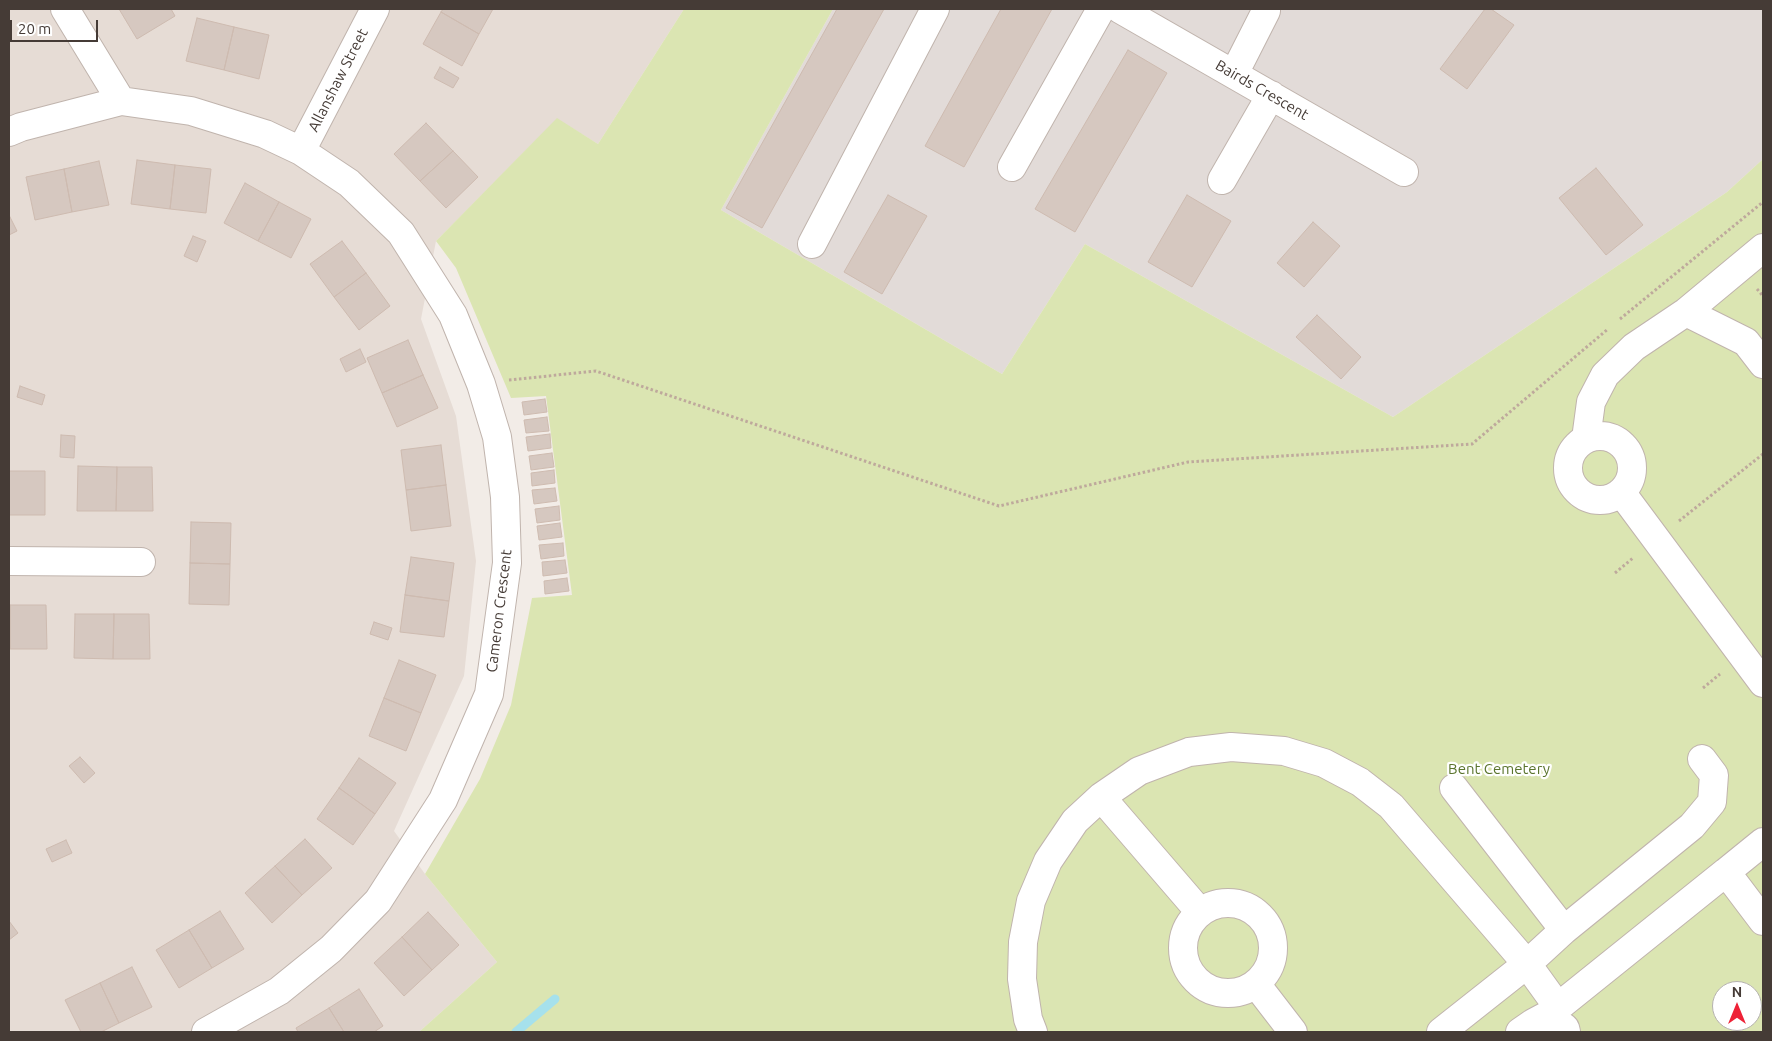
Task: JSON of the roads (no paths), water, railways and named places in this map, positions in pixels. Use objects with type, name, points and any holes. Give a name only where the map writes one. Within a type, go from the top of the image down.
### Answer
[{"type":"street","points":[[65,9],[121,101]]},
{"type":"street","name":"Allanshaw Street","points":[[301,151],[374,9]]},
{"type":"street","points":[[812,244],[935,9]]},
{"type":"street","points":[[1012,167],[1101,9]]},
{"type":"street","points":[[1234,74],[1266,11]]},
{"type":"street","name":"Bairds Crescent","points":[[1132,12],[1234,74],[1404,172]]},
{"type":"street","points":[[1222,180],[1271,95]]},
{"type":"street","name":"Cameron Crescent","points":[[9,132],[21,127],[121,101],[191,110],[265,134],[301,151],[349,183],[402,233],[453,315],[482,384],[497,437],[505,497],[507,563],[489,694],[442,800],[378,901],[331,949],[279,991],[206,1032]]},
{"type":"street","points":[[1586,439],[1591,402],[1605,375],[1634,347],[1686,312],[1763,248]]},
{"type":"street","points":[[1686,312],[1746,342],[1763,364]]},
{"type":"street","points":[[1602,435],[1617,440],[1628,451],[1633,466],[1626,487],[1621,492],[1611,498],[1599,500],[1580,493],[1571,482],[1568,470],[1569,458],[1573,450],[1586,439],[1602,435]]},
{"type":"street","points":[[1621,492],[1763,684]]},
{"type":"street","points":[[9,561],[141,562]]},
{"type":"street","points":[[1033,1032],[1028,1019],[1022,980],[1022,942],[1031,901],[1048,861],[1076,822],[1101,796],[1140,771],[1189,752],[1231,747],[1284,750],[1324,763],[1360,782],[1391,806],[1527,964],[1562,1023]]},
{"type":"street","points":[[1441,1032],[1527,964],[1564,930],[1692,826],[1712,802],[1714,776],[1702,759]]},
{"type":"street","points":[[1454,788],[1564,930]]},
{"type":"street","points":[[1101,796],[1200,912]]},
{"type":"street","points":[[1520,1032],[1533,1023],[1562,1023],[1726,872],[1763,842]]},
{"type":"street","points":[[1726,872],[1763,920]]},
{"type":"street","points":[[1219,904],[1239,904],[1257,913],[1269,929],[1274,949],[1268,968],[1256,984],[1237,992],[1217,992],[1199,983],[1187,967],[1182,947],[1188,928],[1200,912],[1219,904]]},
{"type":"street","points":[[1256,984],[1294,1032]]},
{"type":"waterway","points":[[516,1032],[555,999]]},
{"type":"park label","name":"Bent Cemetery","points":[[1499,769]]}]
